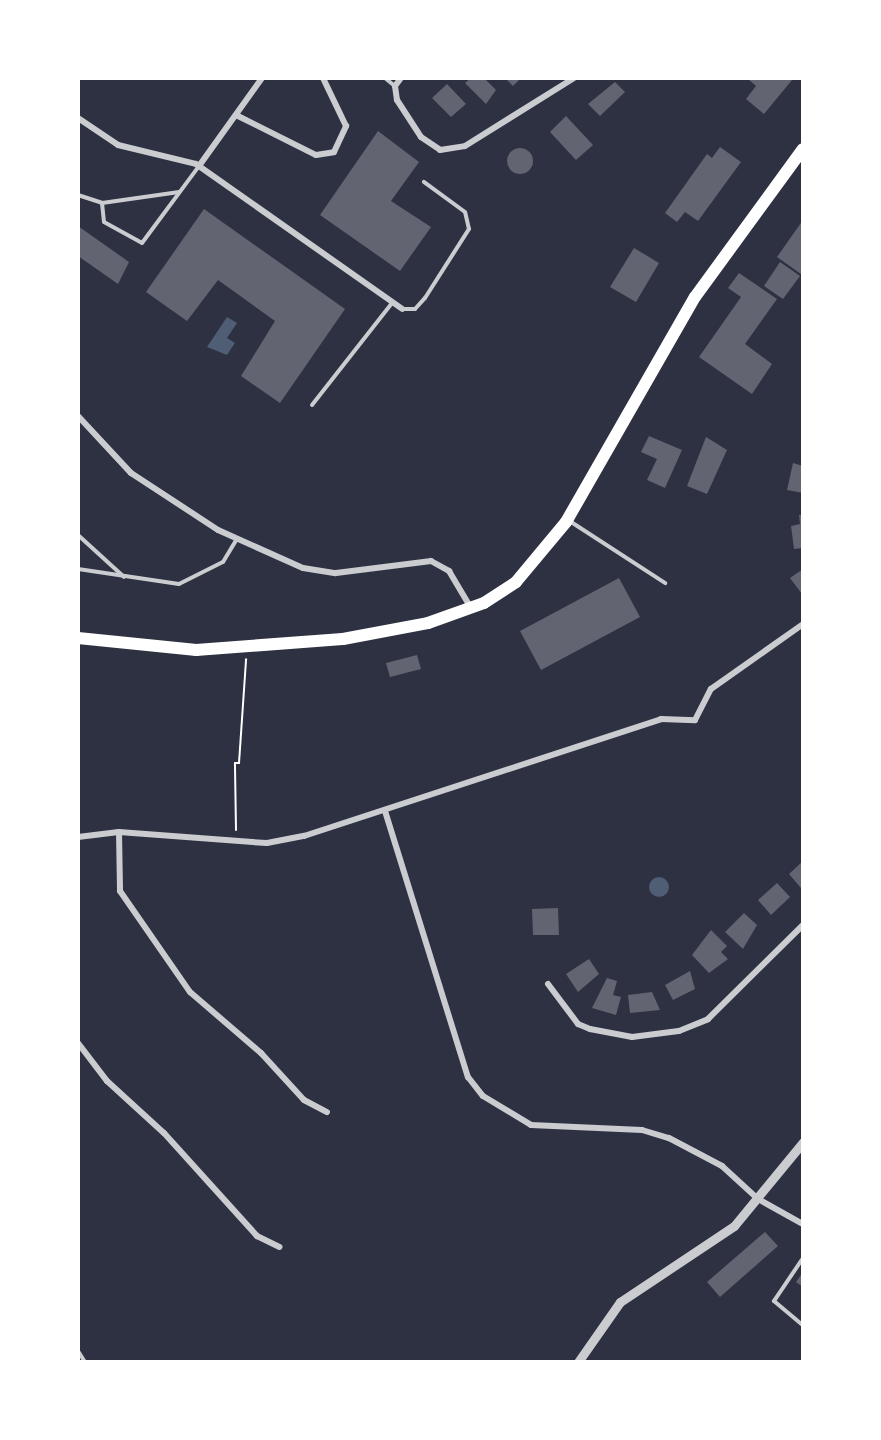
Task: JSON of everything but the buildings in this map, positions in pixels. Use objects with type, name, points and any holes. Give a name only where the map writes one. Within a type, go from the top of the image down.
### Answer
[{"type":"main road","points":[[78,638],[247,649],[289,646],[429,623],[471,609],[526,572],[568,519],[694,297],[803,148]]},
{"type":"street","points":[[199,166],[262,78]]},
{"type":"street","points":[[236,115],[316,155],[334,152],[346,126],[323,78]]},
{"type":"street","points":[[401,78],[394,86],[408,120],[440,150],[465,146],[574,78]]},
{"type":"street","points":[[78,118],[118,145],[174,154],[199,166],[402,309]]},
{"type":"street","points":[[78,416],[131,473],[193,517],[237,539],[303,568],[336,573],[417,559],[431,561],[449,572],[471,609]]},
{"type":"street","points":[[78,837],[119,832],[235,842],[284,840],[385,811],[661,719],[695,720],[711,689],[803,624]]},
{"type":"street","points":[[385,811],[468,1077],[483,1096],[531,1125],[642,1130],[669,1138],[722,1166],[758,1199],[803,1224]]},
{"type":"street","points":[[119,832],[120,891],[190,992],[261,1053],[304,1100],[327,1112]]},
{"type":"street","points":[[548,984],[578,1024],[590,1029],[632,1037],[679,1031],[708,1019],[803,925]]},
{"type":"street","points":[[78,1043],[107,1082],[164,1133],[257,1236],[280,1247]]},
{"type":"street","points":[[578,1362],[620,1302],[734,1226],[803,1142]]},
{"type":"lane","points":[[385,78],[394,86]]},
{"type":"lane","points":[[102,203],[104,222],[142,243],[199,166]]},
{"type":"lane","points":[[402,309],[415,309],[425,298],[469,229],[465,212],[424,182]]},
{"type":"lane","points":[[78,195],[102,203],[180,191]]},
{"type":"lane","points":[[312,405],[393,302]]},
{"type":"lane","points":[[568,519],[665,583]]},
{"type":"lane","points":[[78,535],[126,578]]},
{"type":"lane","points":[[78,569],[126,578],[179,584],[206,575],[223,562],[237,539]]},
{"type":"lane","points":[[803,1258],[774,1301],[803,1325]]},
{"type":"lane","points":[[78,1352],[85,1362]]},
{"type":"path","points":[[235,842],[234,763],[239,763],[247,649]]},
{"type":"water","points":[[227,317],[237,323],[227,338],[235,343],[227,355],[207,347]]},
{"type":"water","points":[[659,877],[666,880],[669,887],[666,894],[659,897],[652,894],[649,887],[652,880]]}]
